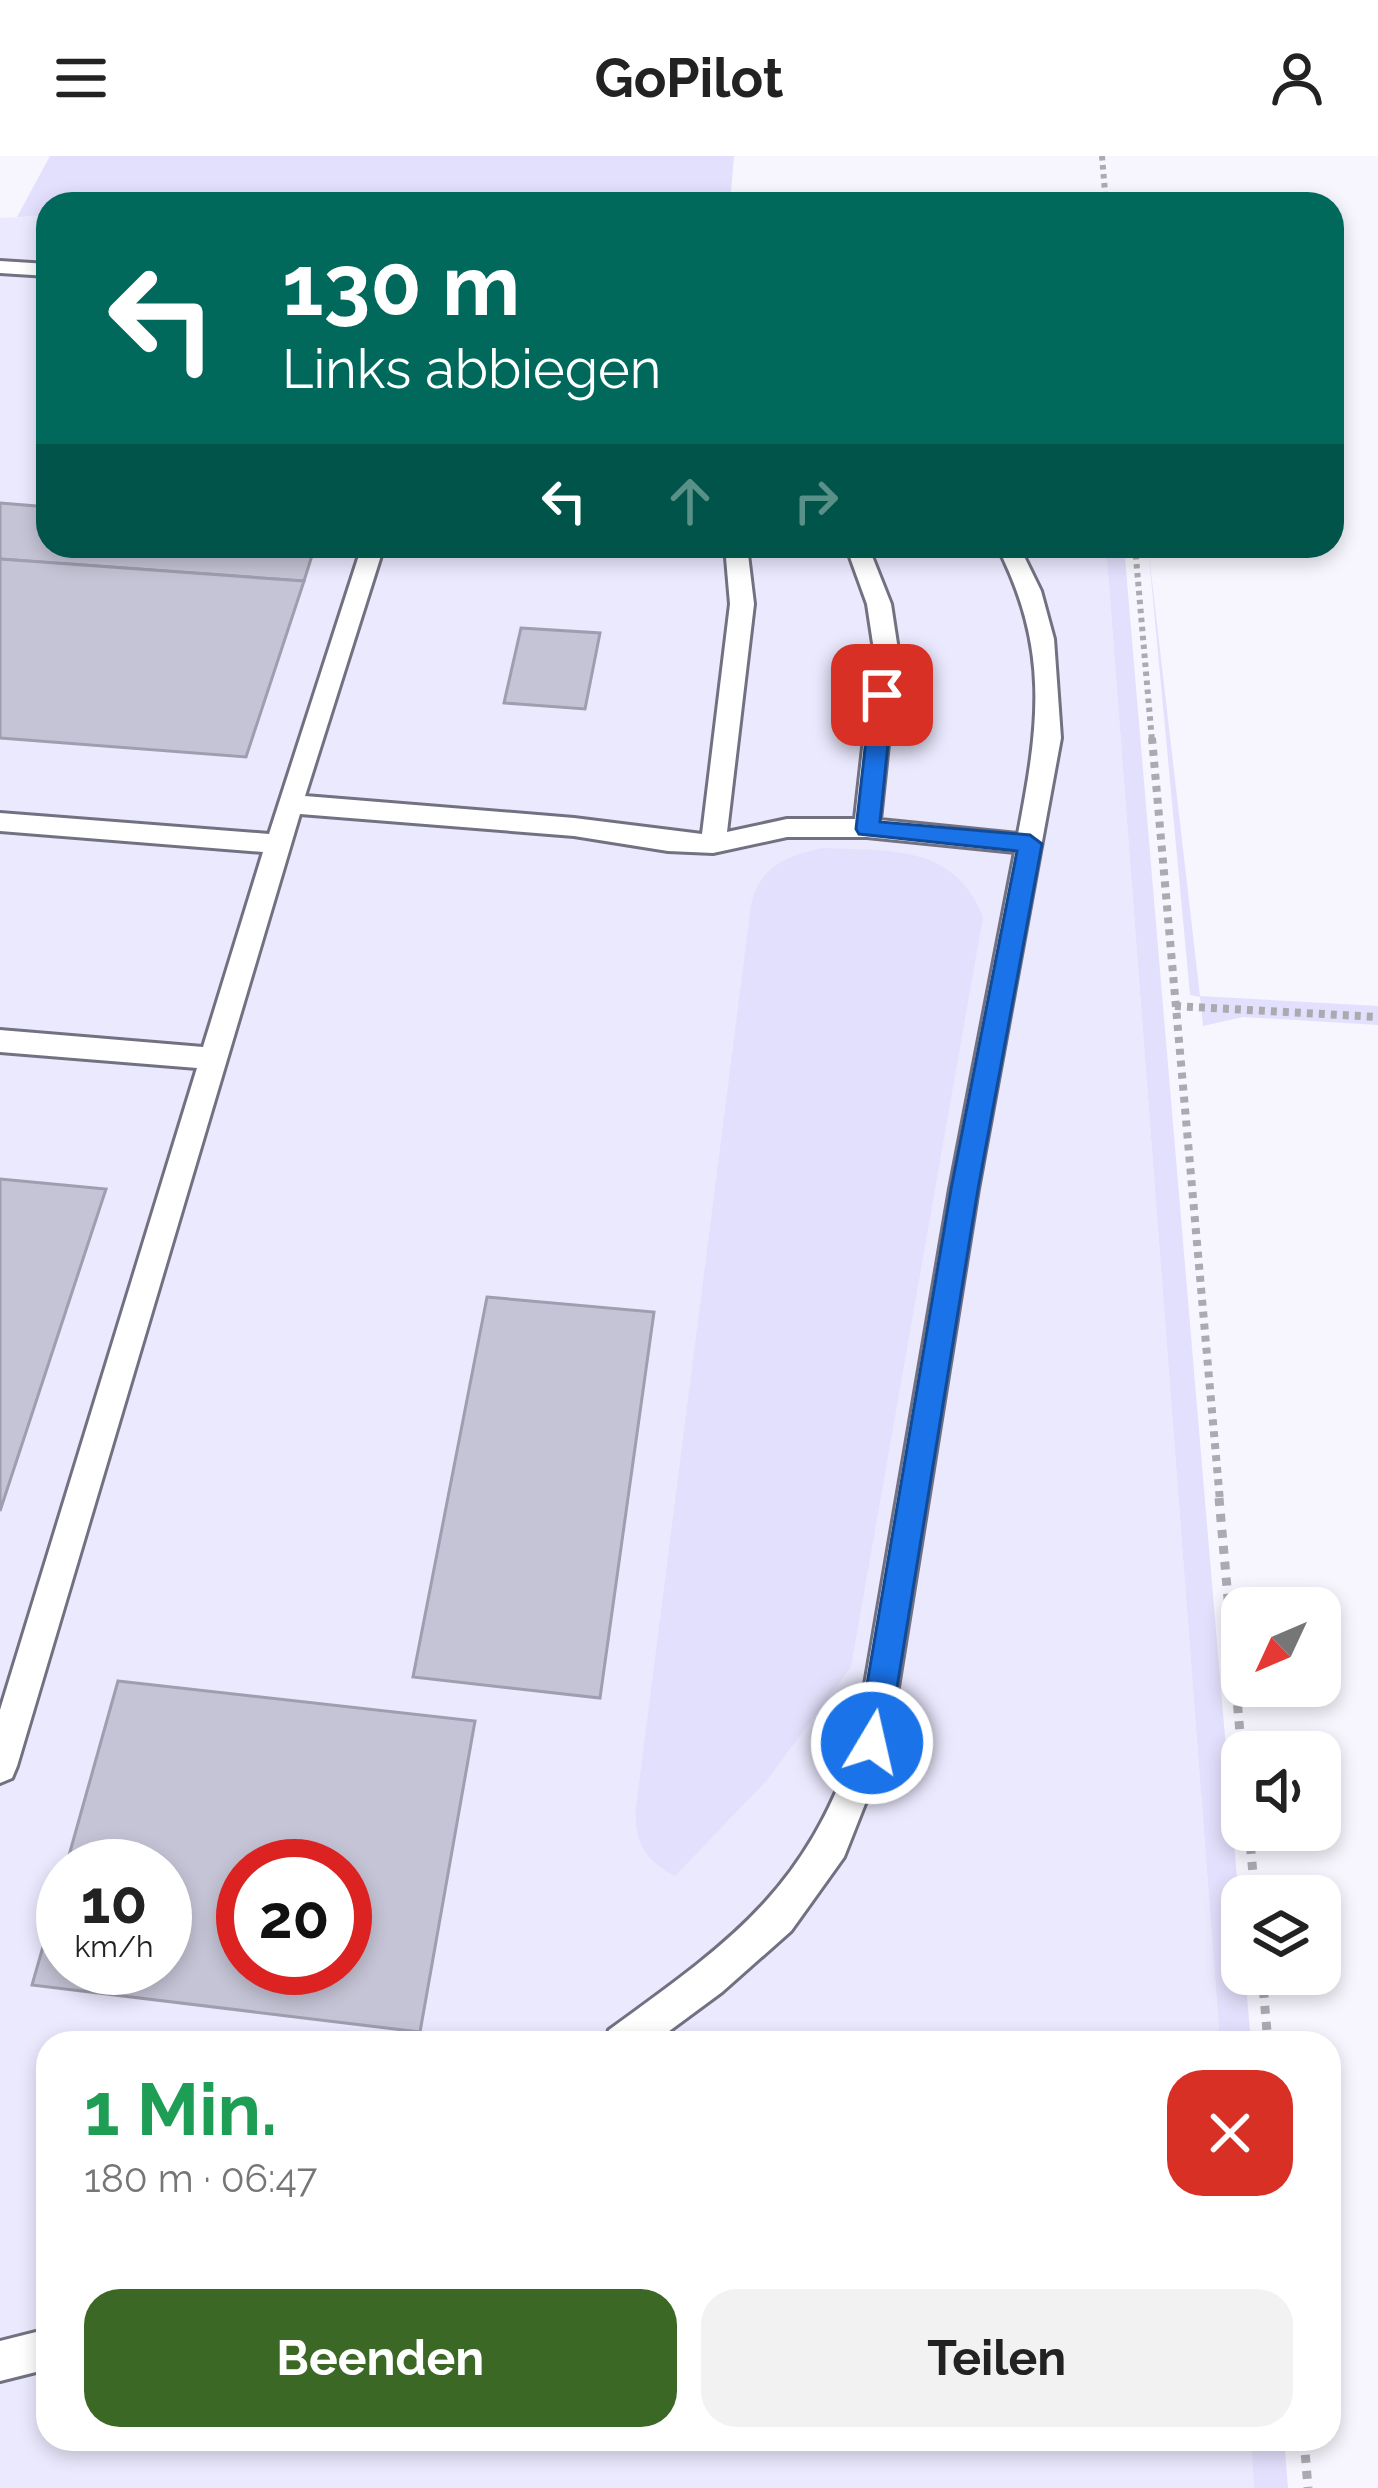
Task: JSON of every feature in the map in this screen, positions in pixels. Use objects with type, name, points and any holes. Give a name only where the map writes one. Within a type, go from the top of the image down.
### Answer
[{"type":"lane","points":[[0,267],[36,269]]},
{"type":"lane","points":[[0,1766],[369,558]]},
{"type":"lane","points":[[713,844],[742,604],[737,558]]},
{"type":"lane","points":[[862,558],[879,604],[886,650],[867,829]]},
{"type":"lane","points":[[638,2031],[730,1964],[776,1923],[833,1849],[859,1791],[872,1743],[964,1189],[1049,738],[1051,693],[1034,601],[1014,558]]},
{"type":"lane","points":[[291,804],[713,844],[787,828],[867,829],[1030,844]]},
{"type":"lane","points":[[0,823],[279,844]]},
{"type":"lane","points":[[0,1041],[214,1059]]},
{"type":"lane","points":[[0,2361],[36,2352]]},
{"type":"path","points":[[1102,156],[1105,192]]},
{"type":"path","points":[[1136,558],[1240,1731]]},
{"type":"path","points":[[1175,1006],[1378,1017]]},
{"type":"path","points":[[1264,1995],[1267,2031]]},
{"type":"path","points":[[1305,2451],[1308,2488]]},
{"type":"shaded area","points":[[50,156],[734,156],[731,192],[36,192],[36,216],[17,217]]},
{"type":"shaded area","points":[[36,216],[36,558],[1107,558],[1219,2031],[36,2031],[36,2451],[1252,2451],[1254,2488],[0,2488],[0,218]]},
{"type":"shaded area","points":[[1107,558],[1125,558],[1225,1731],[1221,1851],[1235,1851],[1237,1875],[1221,1875],[1221,1995],[1247,1995],[1250,2031],[1219,2031]]},
{"type":"shaded area","points":[[1149,558],[1200,996],[1378,1006],[1378,1025],[1243,1017],[1203,1026],[1200,997],[1190,995]]},
{"type":"shaded area","points":[[823,848],[896,852],[938,864],[971,893],[983,917],[851,1667],[767,1780],[675,1876],[643,1848],[636,1807],[751,905],[768,872]]},
{"type":"shaded area","points":[[1252,2451],[1285,2451],[1288,2488],[1254,2488]]},
{"type":"building","points":[[0,503],[36,506],[36,558],[311,558],[304,581],[0,559]]},
{"type":"building","points":[[0,559],[304,581],[246,757],[0,738]]},
{"type":"building","points":[[521,628],[600,633],[585,709],[504,703]]},
{"type":"building","points":[[0,1179],[106,1189],[0,1511]]},
{"type":"building","points":[[487,1297],[654,1312],[600,1698],[413,1677]]},
{"type":"building","points":[[118,1681],[475,1721],[420,2031],[115,1995],[192,1995],[192,1839],[74,1839]]},
{"type":"route","points":[[872,1743],[964,1189],[1030,844],[867,829],[882,695]]}]
